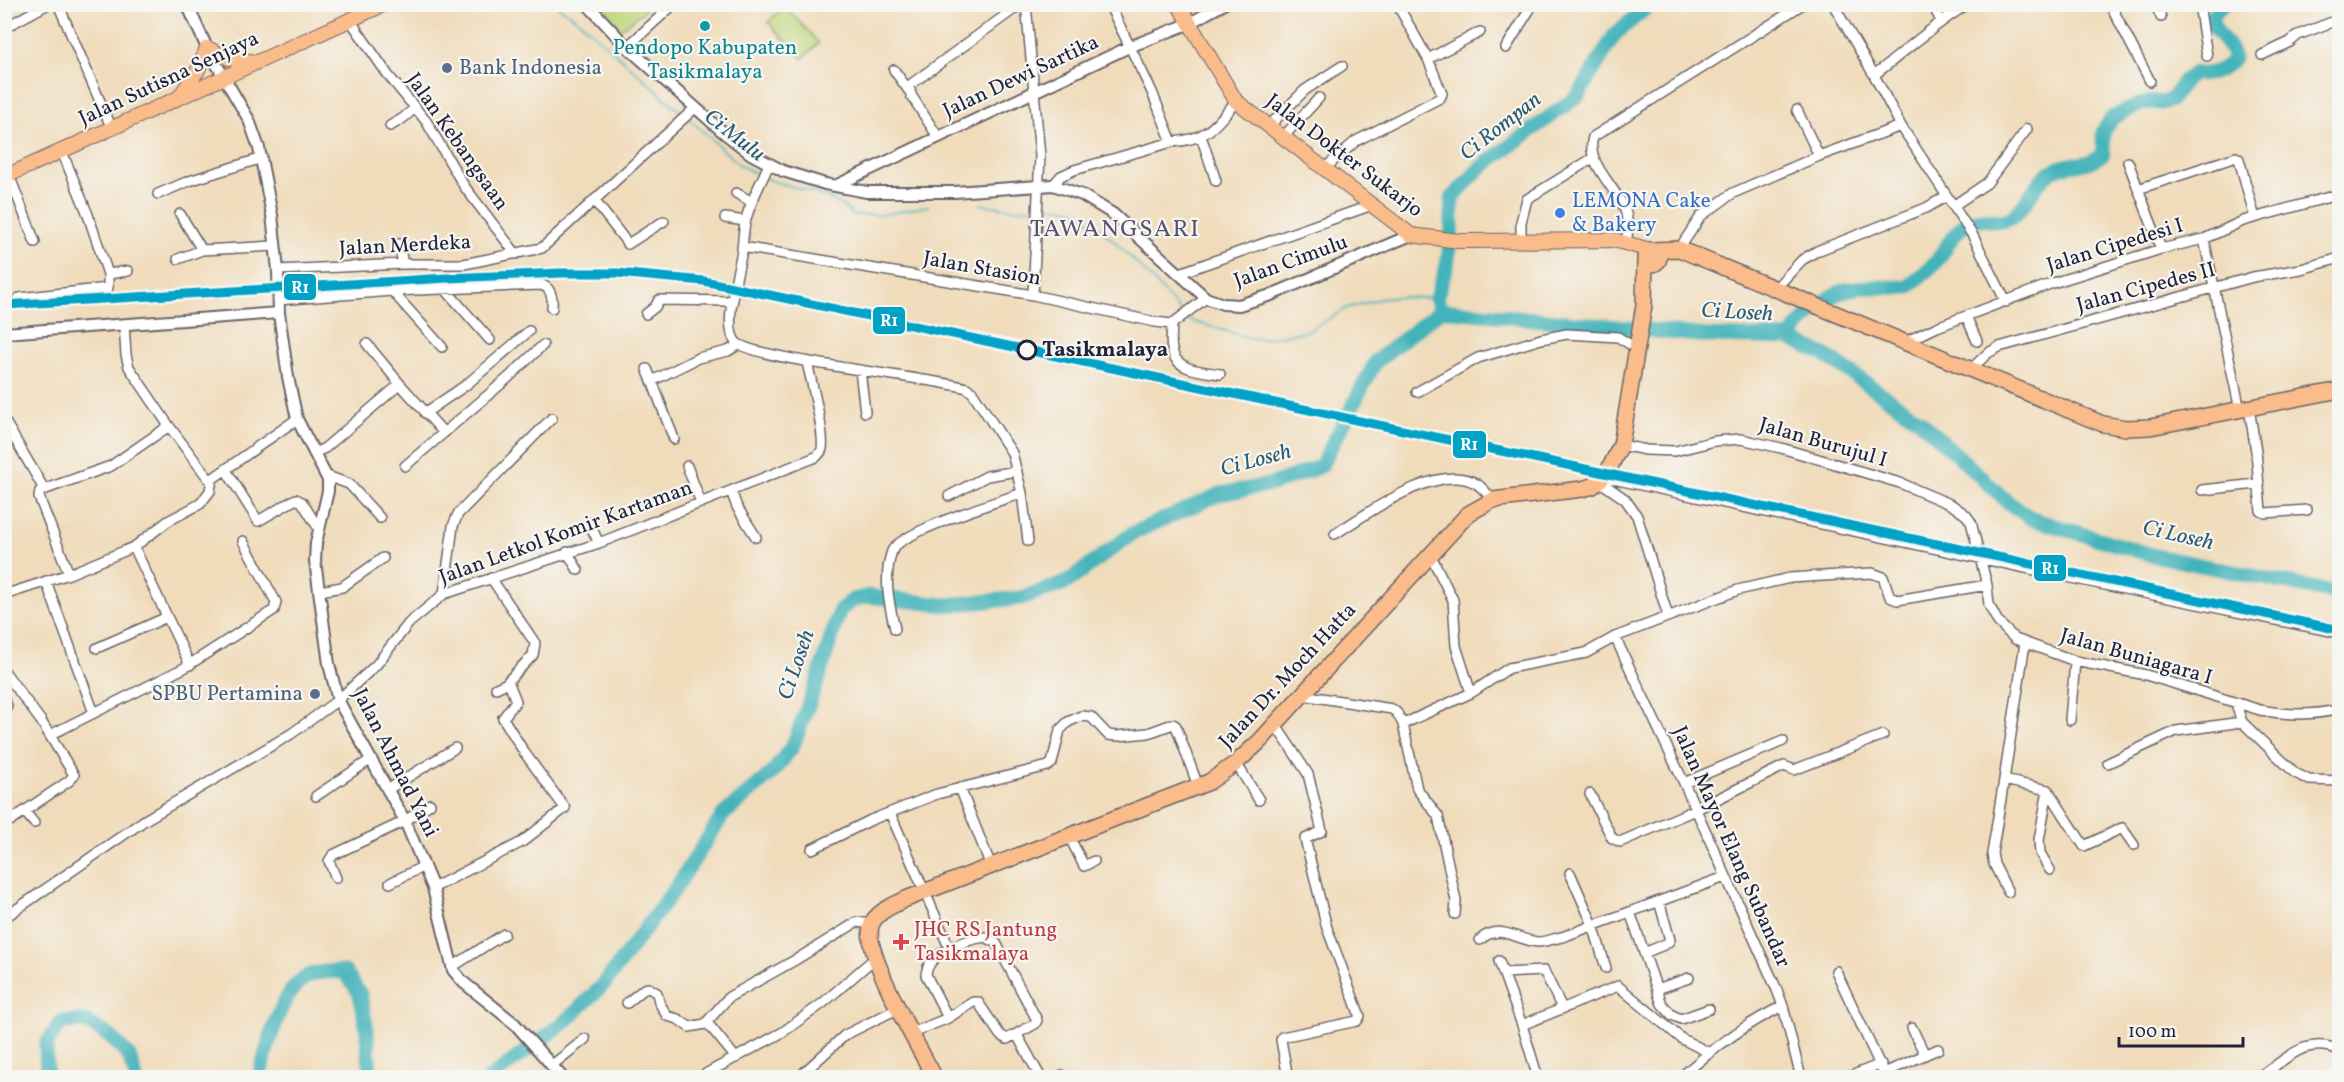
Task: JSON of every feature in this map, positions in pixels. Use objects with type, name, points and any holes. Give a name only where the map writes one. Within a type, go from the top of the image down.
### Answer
[{"type":"highway","points":[[1602,479],[1612,466],[1621,446],[1652,256],[1679,249],[2103,424],[2126,428],[2169,424],[2340,390]]},
{"type":"highway","name":"Jalan Dr. Moch Hatta","points":[[871,924],[876,917],[894,905],[926,891],[1209,782],[1236,763],[1275,724],[1468,514],[1493,500],[1582,489],[1602,479]]},
{"type":"highway","points":[[871,924],[870,941],[875,958],[935,1077]]},
{"type":"main road","name":"Jalan Sutisna Senjaya","points":[[7,176],[385,4]]},
{"type":"main road","name":"Jalan Dokter Sukarjo","points":[[1178,4],[1236,101],[1412,236],[1459,241],[1620,242],[1652,256]]},
{"type":"main road","points":[[178,98],[198,70],[207,48],[228,58],[255,62]]},
{"type":"street","points":[[4,28],[48,4]]},
{"type":"street","points":[[58,4],[112,129]]},
{"type":"street","points":[[187,4],[207,48],[249,120],[262,158],[275,246],[279,313],[288,377],[297,419],[327,476],[349,484],[380,518]]},
{"type":"street","points":[[587,4],[627,47],[693,110],[737,143],[765,172],[783,171],[835,186],[867,192],[914,193],[1053,185],[1082,195],[1113,214],[1206,298],[1172,324],[1172,349],[1179,363],[1192,369],[1220,374]]},
{"type":"street","points":[[627,47],[674,4]]},
{"type":"street","points":[[909,91],[910,85],[917,78],[1024,4],[1040,156],[1033,295]]},
{"type":"street","points":[[1109,4],[1152,92],[1172,142]]},
{"type":"street","name":"Jalan Dewi Sartika","points":[[835,186],[1130,47],[1188,24],[1224,4]]},
{"type":"street","points":[[1325,168],[1356,141],[1440,98],[1442,90],[1428,59],[1397,4]]},
{"type":"street","points":[[1506,48],[1533,4]]},
{"type":"street","points":[[1620,242],[1628,222],[1624,208],[1593,158],[1591,143],[1595,135],[1803,4]]},
{"type":"street","points":[[1833,4],[1901,126],[1973,236],[2006,302]]},
{"type":"street","points":[[1932,4],[1941,21]]},
{"type":"street","points":[[1874,75],[1902,55],[1941,21],[1968,4]]},
{"type":"street","points":[[2110,4],[2150,81]]},
{"type":"street","points":[[2155,4],[2161,17]]},
{"type":"street","points":[[2199,4],[2207,56]]},
{"type":"street","points":[[2262,55],[2290,42],[2298,35],[2340,19]]},
{"type":"street","name":"Jalan Kebangsaan","points":[[350,20],[388,75],[432,130],[464,186],[516,254]]},
{"type":"street","points":[[1428,59],[1480,32]]},
{"type":"street","points":[[1270,125],[1305,90],[1342,66]]},
{"type":"street","points":[[894,70],[938,138]]},
{"type":"street","points":[[1284,136],[1319,98]]},
{"type":"street","points":[[1053,185],[1061,176],[1074,170],[1201,136],[1214,127],[1236,101]]},
{"type":"street","points":[[390,126],[402,120],[415,108]]},
{"type":"street","name":"Jalan Merdeka","points":[[278,275],[403,264],[464,264],[545,246],[693,110]]},
{"type":"street","points":[[1797,110],[1819,156]]},
{"type":"street","points":[[1679,249],[1697,221],[1718,203],[1749,185],[1901,126]]},
{"type":"street","points":[[1953,206],[1987,183],[2027,129]]},
{"type":"street","points":[[1201,136],[1216,181]]},
{"type":"street","points":[[19,298],[107,289],[110,286],[87,212],[62,152]]},
{"type":"street","points":[[2138,189],[2236,157],[2239,159],[2255,218]]},
{"type":"street","points":[[158,194],[189,181],[262,158]]},
{"type":"street","points":[[1521,242],[1521,222],[1527,200],[1593,158]]},
{"type":"street","points":[[2128,162],[2161,249]]},
{"type":"street","points":[[738,345],[731,331],[732,301],[746,221],[765,172]]},
{"type":"street","points":[[7,176],[35,242]]},
{"type":"street","points":[[736,193],[752,202]]},
{"type":"street","name":"Jalan Cipedesi I","points":[[1905,342],[1936,327],[2053,283],[2161,249],[2204,239],[2255,218],[2340,194]]},
{"type":"street","points":[[1774,290],[1802,260],[1817,251],[1926,208],[1947,196]]},
{"type":"street","points":[[594,200],[628,244],[664,221]]},
{"type":"street","points":[[1180,273],[1372,205]]},
{"type":"street","points":[[180,214],[202,250]]},
{"type":"street","points":[[725,218],[746,221]]},
{"type":"street","name":"Jalan Cimulu","points":[[1206,298],[1223,304],[1239,305],[1412,236]]},
{"type":"street","points":[[2204,239],[2256,451],[2257,484],[2263,512],[2307,510]]},
{"type":"street","points":[[399,244],[403,264]]},
{"type":"street","points":[[178,259],[202,250],[275,246]]},
{"type":"street","name":"Jalan Stasion","points":[[742,247],[1033,295],[1172,324]]},
{"type":"street","name":"Jalan Cipedes II","points":[[1970,370],[1988,353],[2000,347],[2253,277],[2301,269],[2340,258]]},
{"type":"street","points":[[108,274],[128,271]]},
{"type":"street","points":[[278,300],[392,291],[543,285],[548,288],[552,297],[552,308]]},
{"type":"street","points":[[445,289],[490,340]]},
{"type":"street","points":[[392,291],[442,347]]},
{"type":"street","points":[[646,314],[655,307],[659,300],[732,301]]},
{"type":"street","points":[[4,333],[279,313]]},
{"type":"street","points":[[1966,316],[1977,341]]},
{"type":"street","points":[[124,324],[129,367],[169,426],[208,477],[212,479]]},
{"type":"street","points":[[425,413],[466,385],[529,331]]},
{"type":"street","points":[[1417,392],[1478,358],[1541,339],[1567,334],[1618,337],[1636,346]]},
{"type":"street","points":[[367,344],[444,433]]},
{"type":"street","points":[[405,466],[543,345]]},
{"type":"street","points":[[652,381],[698,358],[728,351],[738,345],[807,362],[967,388],[973,393],[1008,446],[1022,493],[1028,541]]},
{"type":"street","name":"Jalan Letkol Komir Kartaman","points":[[4,918],[145,820],[291,734],[338,700],[376,665],[409,623],[444,594],[599,543],[816,457],[821,452],[819,417],[807,362]]},
{"type":"street","points":[[647,369],[674,439]]},
{"type":"street","points":[[860,370],[866,412]]},
{"type":"street","points":[[314,453],[325,448],[400,384]]},
{"type":"street","points":[[444,594],[453,526],[458,514],[552,418]]},
{"type":"street","points":[[4,595],[69,574],[134,547],[168,521],[200,504],[208,494],[212,479],[297,419]]},
{"type":"street","points":[[4,420],[44,489]]},
{"type":"street","points":[[69,574],[39,497],[40,491],[111,466],[169,426]]},
{"type":"street","name":"Jalan Burujul I","points":[[1621,446],[1667,452],[1728,439],[1741,439],[1781,448],[1900,483],[1952,505],[1966,515],[1971,522],[1979,557]]},
{"type":"street","points":[[687,466],[701,503]]},
{"type":"street","points":[[226,470],[257,521],[260,522],[291,500],[297,499],[302,502],[319,529]]},
{"type":"street","points":[[949,496],[987,476],[1017,471]]},
{"type":"street","name":"Jalan Ahmad Yani","points":[[327,476],[328,491],[319,529],[315,561],[330,670],[338,700],[405,821],[433,888],[452,967],[464,982],[504,1014],[563,1077]]},
{"type":"street","points":[[1335,534],[1422,483],[1436,479],[1460,479],[1474,482],[1493,500]]},
{"type":"street","points":[[1602,479],[2340,633]]},
{"type":"street","points":[[1602,479],[1625,499],[1637,516],[1668,616]]},
{"type":"street","points":[[2202,490],[2257,484]]},
{"type":"street","points":[[731,491],[736,507],[756,537]]},
{"type":"street","points":[[895,629],[888,602],[887,583],[892,551],[903,540],[971,510],[1022,493]]},
{"type":"street","points":[[589,523],[599,543]]},
{"type":"street","points":[[50,735],[190,665],[273,612],[277,607],[275,600],[243,541]]},
{"type":"street","points":[[134,547],[190,665]]},
{"type":"street","points":[[567,552],[578,570]]},
{"type":"street","points":[[1430,554],[1453,600],[1456,646],[1472,693]]},
{"type":"street","name":"Jalan Buniagara I","points":[[1979,557],[1987,585],[1989,605],[1998,622],[2015,639],[2075,661],[2146,675],[2236,704],[2280,714],[2310,715],[2340,709]]},
{"type":"street","points":[[320,591],[342,587],[383,558]]},
{"type":"street","points":[[1403,724],[1472,693],[1509,668],[1578,656],[1615,637],[1738,590],[1790,578],[1876,573],[1883,577],[1890,597],[1897,600],[1987,585]]},
{"type":"street","points":[[491,578],[535,643],[533,655],[507,683],[496,688]]},
{"type":"street","points":[[46,581],[94,713]]},
{"type":"street","points":[[97,648],[167,617]]},
{"type":"street","name":"Jalan Mayor Elang Subandar","points":[[1615,637],[1684,783],[1783,1006],[1800,1077]]},
{"type":"street","points":[[2008,892],[1994,864],[1992,854],[2025,643]]},
{"type":"street","points":[[2070,720],[2075,661]]},
{"type":"street","points":[[4,671],[50,735],[74,776],[26,812],[4,825]]},
{"type":"street","points":[[433,888],[522,842],[566,808],[524,752],[504,720],[504,716],[516,701],[507,683]]},
{"type":"street","points":[[1302,695],[1392,709],[1397,714],[1403,724],[1417,789],[1438,816],[1456,901],[1455,914]]},
{"type":"street","points":[[4,700],[7,706],[4,712]]},
{"type":"street","points":[[2236,704],[2242,722],[2301,777],[2309,780],[2340,781]]},
{"type":"street","points":[[812,849],[937,794],[1051,765],[1060,730],[1068,722],[1086,716],[1090,717],[1108,735],[1117,736],[1148,733],[1173,724],[1176,726],[1198,786]]},
{"type":"street","points":[[2108,763],[2176,731],[2242,722]]},
{"type":"street","points":[[1275,724],[1310,778],[1322,829],[1319,834],[1306,838],[1307,849],[1328,927],[1360,1017],[1357,1021],[1282,1037],[1288,1077]]},
{"type":"street","points":[[1590,794],[1612,838],[1617,842],[1695,810],[1784,766],[1794,770],[1883,735]]},
{"type":"street","points":[[1684,783],[1783,741]]},
{"type":"street","points":[[387,790],[455,748]]},
{"type":"street","points":[[316,795],[370,760]]},
{"type":"street","points":[[1236,763],[1259,801]]},
{"type":"street","points":[[2004,780],[2048,790],[2082,845],[2085,846],[2120,828],[2124,829],[2134,845]]},
{"type":"street","points":[[960,788],[991,866]]},
{"type":"street","points":[[2048,790],[2040,853],[2050,870]]},
{"type":"street","points":[[336,878],[329,861],[333,855],[405,821],[430,804]]},
{"type":"street","points":[[26,812],[34,823]]},
{"type":"street","points":[[890,813],[949,947]]},
{"type":"street","points":[[1069,836],[1084,866],[1094,861]]},
{"type":"street","points":[[390,883],[424,866]]},
{"type":"street","points":[[1570,873],[1593,925],[1606,968]]},
{"type":"street","points":[[1480,940],[1485,936],[1502,932],[1540,942],[1725,877]]},
{"type":"street","points":[[1644,953],[1670,940],[1659,901]]},
{"type":"street","points":[[1630,912],[1662,1004],[1677,1019],[1709,1009]]},
{"type":"street","points":[[705,1024],[729,998],[797,960],[856,922],[871,924]]},
{"type":"street","points":[[452,967],[504,934]]},
{"type":"street","points":[[912,1033],[948,1018],[976,1001],[980,1003],[1004,1038],[1017,1035],[1035,1024],[1037,1020],[996,943],[991,939],[979,938],[949,947],[930,963],[926,970],[926,975],[948,1018]]},
{"type":"street","points":[[698,1077],[783,1032],[823,1003],[875,958]]},
{"type":"street","points":[[1499,961],[1538,1077]]},
{"type":"street","points":[[1504,973],[1544,971],[1562,1008]]},
{"type":"street","points":[[1836,971],[1884,1071]]},
{"type":"street","points":[[1657,989],[1689,978]]},
{"type":"street","points":[[1522,1024],[1613,987],[1622,987],[1682,1039],[1708,1052]]},
{"type":"street","points":[[627,1003],[644,989],[649,988],[657,993],[659,1002],[668,1016],[678,1019],[689,1027],[709,1025],[736,1058]]},
{"type":"street","points":[[1680,1077],[1708,1052],[1735,1033],[1783,1006]]},
{"type":"street","points":[[798,1077],[845,1035],[899,1008]]},
{"type":"street","points":[[1912,1028],[1925,1055]]},
{"type":"street","points":[[1017,1035],[1041,1077]]},
{"type":"street","points":[[552,1066],[585,1039]]},
{"type":"street","points":[[2260,1077],[2297,1050],[2322,1044],[2340,1050]]},
{"type":"street","points":[[1846,1077],[1884,1071],[1938,1049]]},
{"type":"green space","points":[[601,5],[651,5],[621,29]]},
{"type":"green space","points":[[785,6],[819,43],[802,59],[768,22]]},
{"type":"waterway","name":"Ci Mulu","points":[[554,4],[577,19],[683,114]]},
{"type":"waterway","name":"Ci Rompan","points":[[1441,310],[1436,298],[1447,266],[1452,228],[1452,198],[1480,168],[1578,96],[1615,34],[1651,4]]},
{"type":"waterway","points":[[1788,338],[1826,300],[1845,290],[1869,287],[1908,287],[1936,262],[1955,234],[1965,224],[1977,219],[2000,221],[2009,219],[2016,214],[2046,175],[2059,168],[2097,158],[2103,153],[2103,131],[2112,118],[2138,105],[2171,100],[2184,81],[2195,73],[2217,72],[2226,66],[2234,58],[2229,47],[2215,29],[2211,18],[2224,4]]},
{"type":"waterway","name":"Ci Mulu","points":[[687,117],[740,165],[759,175]]},
{"type":"waterway","name":"Ci Mulu","points":[[765,178],[824,197],[845,208],[852,215],[881,215],[928,206]]},
{"type":"waterway","name":"Ci Mulu","points":[[980,204],[1013,209],[1033,208]]},
{"type":"waterway","name":"Ci Mulu","points":[[1039,208],[1067,208],[1079,213],[1110,237],[1181,312]]},
{"type":"waterway","name":"Ci Mulu","points":[[1185,316],[1188,320],[1250,338],[1263,339],[1308,331],[1347,308],[1387,297],[1436,298]]},
{"type":"waterway","name":"Ci Loseh","points":[[490,1078],[566,1021],[604,984],[677,886],[723,815],[772,773],[792,748],[817,682],[840,610],[853,600],[868,596],[945,605],[1021,598],[1066,583],[1133,533],[1220,494],[1273,484],[1321,466],[1376,361],[1441,310],[1709,336],[1788,338],[1825,355],[1919,420],[2009,503],[2032,519],[2152,555],[2340,594]]},
{"type":"waterway","name":"Ci Loseh","points":[[259,1078],[277,1018],[292,990],[302,980],[313,974],[333,971],[345,972],[360,994],[367,1030],[370,1078]]},
{"type":"waterway","name":"Ci Loseh","points":[[47,1078],[46,1045],[61,1022],[85,1021],[111,1037],[129,1056],[136,1078]]},
{"type":"transit line","name":"R1","points":[[4,305],[561,273],[617,273],[704,281],[2340,630]]},
{"type":"place","name":"Pendopo Kabupaten Tasikmalaya","points":[[705,26]]},
{"type":"place","name":"Bank Indonesia","points":[[447,68]]},
{"type":"place","name":"LEMONA Cake & Bakery","points":[[1560,213]]},
{"type":"place","name":"Tasikmalaya","points":[[1027,350]]},
{"type":"place","name":"SPBU Pertamina","points":[[315,694]]},
{"type":"place","name":"JHC RS Jantung Tasikmalaya","points":[[901,942]]},
{"type":"district","name":"TAWANGSARI","points":[[1115,230]]}]
